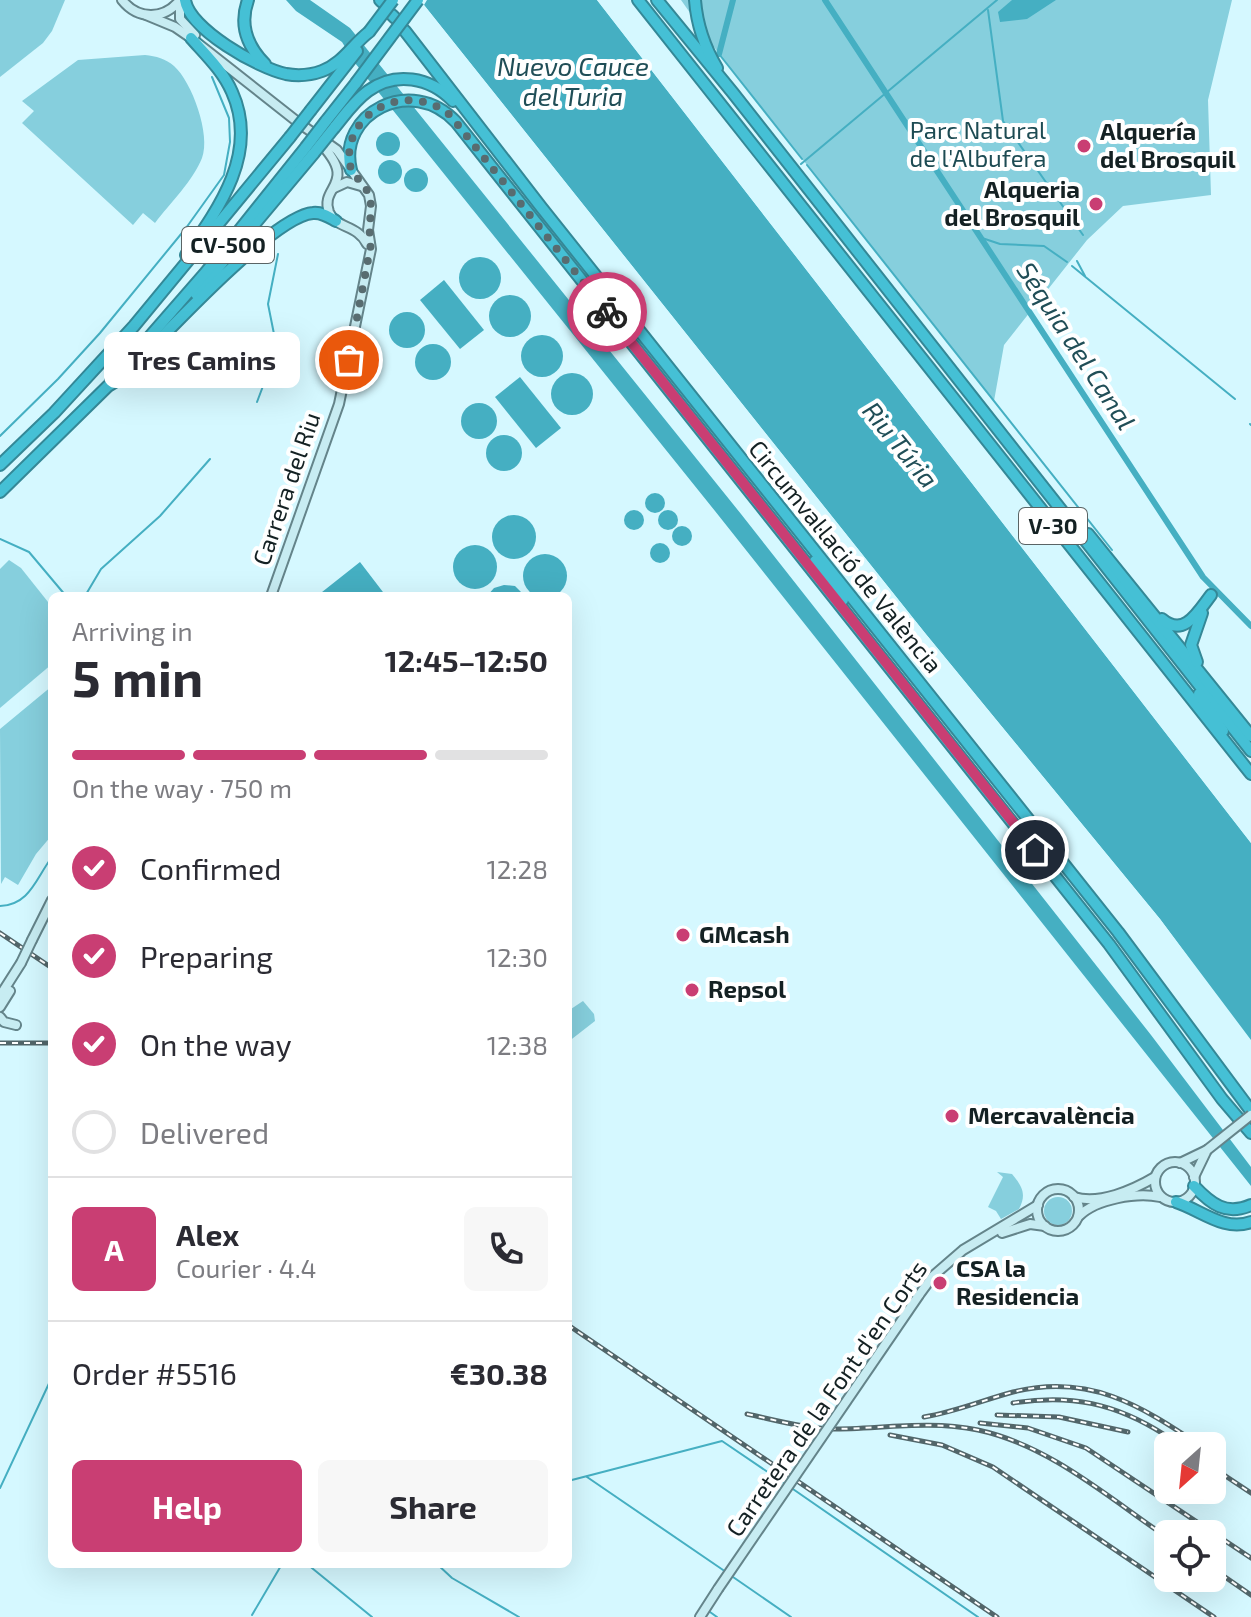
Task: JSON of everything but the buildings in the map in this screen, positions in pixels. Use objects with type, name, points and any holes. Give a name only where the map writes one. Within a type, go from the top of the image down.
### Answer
[{"type":"highway","points":[[182,0],[188,13],[208,31],[256,63],[281,73],[316,73],[341,65],[369,32],[385,1]]},
{"type":"highway","points":[[248,0],[244,24],[249,44],[266,64],[281,73]]},
{"type":"highway","points":[[0,492],[108,386],[217,272],[330,125],[356,83],[418,0]]},
{"type":"highway","name":"V-30","points":[[638,0],[1251,773]]},
{"type":"highway","name":"V-30","points":[[657,0],[1251,751]]},
{"type":"highway","points":[[695,0],[697,22],[704,44],[733,93]]},
{"type":"highway","name":"Circumval·lació de València","points":[[405,31],[541,207],[1118,932],[1251,1113]]},
{"type":"highway","points":[[134,326],[210,221],[230,185],[238,162],[241,138],[239,113],[233,93],[216,66],[191,38]]},
{"type":"highway","name":"CV-500","points":[[0,465],[43,424],[134,326],[290,137],[341,65]]},
{"type":"highway","points":[[330,125],[372,88],[402,79],[422,81],[444,92],[527,195],[541,207]]},
{"type":"highway","name":"Circumval·lació de València","points":[[351,170],[350,148],[354,138],[368,119],[385,105],[415,99],[437,106],[461,128],[1109,944],[1222,1099],[1251,1133]]},
{"type":"highway","points":[[108,386],[124,376],[229,271],[277,231],[311,213],[322,213],[341,223]]},
{"type":"highway","points":[[913,323],[968,385],[1251,736]]},
{"type":"highway","points":[[781,509],[854,616],[908,684],[913,696]]},
{"type":"highway","points":[[1086,532],[1170,625],[1181,626],[1191,621],[1211,595],[1193,637],[1192,652],[1235,716]]},
{"type":"highway","points":[[1141,612],[1185,671],[1251,773]]},
{"type":"highway","points":[[1222,1099],[1226,1110],[1251,1142]]},
{"type":"highway","points":[[1194,1182],[1219,1207],[1236,1210],[1251,1205]]},
{"type":"highway","points":[[1176,1202],[1223,1224],[1241,1226],[1251,1222]]},
{"type":"street","points":[[122,0],[133,11],[168,24],[191,38],[333,146],[369,195],[370,212],[360,223],[341,223]]},
{"type":"street","points":[[146,15],[166,12],[182,0]]},
{"type":"street","points":[[182,0],[180,19],[212,53]]},
{"type":"street","points":[[306,128],[335,163],[338,176],[328,197],[328,208],[341,223],[362,235],[370,255]]},
{"type":"street","points":[[333,188],[347,182],[362,186]]},
{"type":"street","name":"Carrera del Riu","points":[[272,592],[339,404],[370,255],[370,212]]},
{"type":"street","points":[[0,1007],[10,993],[48,908]]},
{"type":"street","points":[[0,996],[15,976]]},
{"type":"street","points":[[0,1017],[4,1022],[16,1025]]},
{"type":"street","points":[[1074,1197],[1078,1216],[1074,1224],[1065,1230],[1055,1231],[1045,1226],[1039,1217],[1038,1205],[1053,1190],[1091,1200],[1139,1187],[1155,1177],[1165,1164],[1180,1163],[1207,1150],[1251,1113]]},
{"type":"street","points":[[1078,1216],[1090,1207],[1122,1198],[1141,1195],[1176,1202],[1188,1197],[1207,1150]]},
{"type":"street","points":[[1180,1163],[1191,1171],[1194,1182]]},
{"type":"street","points":[[1155,1177],[1156,1188],[1162,1197]]},
{"type":"street","name":"Carretera de la Font d'en Corts","points":[[700,1617],[919,1295],[941,1268],[978,1241],[1038,1205]]},
{"type":"street","name":"Carretera de la Font d'en Corts","points":[[978,1241],[1024,1225],[1045,1226]]},
{"type":"green space","points":[[0,0],[65,0],[52,31],[43,43],[0,77]]},
{"type":"green space","name":"Parc Natural de l'Albufera","points":[[681,0],[1232,0],[1208,100],[1211,195],[1123,206],[1087,240],[1004,345],[994,401],[719,54]]},
{"type":"green space","points":[[145,55],[168,61],[181,74],[198,109],[204,148],[193,175],[155,223],[143,213],[133,225],[22,123],[34,111],[22,101],[78,60]]},
{"type":"green space","points":[[9,560],[21,568],[48,602],[48,667],[0,708],[0,569]]},
{"type":"green space","points":[[48,689],[48,840],[18,885],[5,877],[1,884],[0,729]]},
{"type":"green space","points":[[583,1001],[594,1014],[595,1021],[572,1039],[572,1008]]},
{"type":"green space","points":[[997,1172],[1012,1174],[1023,1194],[1019,1209],[1001,1219],[996,1211],[988,1207],[1003,1177]]},
{"type":"green space","points":[[1058,1197],[1068,1201],[1072,1211],[1068,1221],[1058,1225],[1048,1221],[1044,1211],[1048,1201]]},
{"type":"water","points":[[286,0],[310,0],[350,28],[741,514],[1151,1035],[1251,1167],[1251,1186],[355,63],[342,42],[296,11]]},
{"type":"water","name":"Nuevo Cauce del Turia","points":[[420,0],[597,0],[1251,843],[1251,1043],[1160,919],[925,633]]},
{"type":"water","points":[[1012,0],[1056,0],[1027,19],[1000,22],[998,12]]},
{"type":"water","points":[[388,132],[397,135],[400,144],[397,153],[388,156],[379,153],[376,144],[379,135]]},
{"type":"water","points":[[390,160],[399,163],[402,172],[399,181],[390,184],[381,181],[378,172],[381,163]]},
{"type":"water","points":[[416,168],[425,171],[428,180],[425,189],[416,192],[407,189],[404,180],[407,171]]},
{"type":"water","points":[[480,257],[495,263],[501,278],[495,293],[480,299],[465,293],[459,278],[465,263]]},
{"type":"water","points":[[444,280],[484,330],[460,349],[420,300]]},
{"type":"water","points":[[510,295],[525,301],[531,316],[525,331],[510,337],[495,331],[489,316],[495,301]]},
{"type":"water","points":[[407,312],[420,317],[425,330],[420,343],[407,348],[394,343],[389,330],[394,317]]},
{"type":"water","points":[[542,335],[557,341],[563,356],[557,371],[542,377],[527,371],[521,356],[527,341]]},
{"type":"water","points":[[433,344],[446,349],[451,362],[446,375],[433,380],[420,375],[415,362],[420,349]]},
{"type":"water","points":[[572,373],[587,379],[593,394],[587,409],[572,415],[557,409],[551,394],[557,379]]},
{"type":"water","points":[[520,377],[561,428],[536,448],[495,397]]},
{"type":"water","points":[[479,403],[492,408],[497,421],[492,434],[479,439],[466,434],[461,421],[466,408]]},
{"type":"water","points":[[504,435],[517,440],[522,453],[517,466],[504,471],[491,466],[486,453],[491,440]]},
{"type":"water","points":[[655,493],[662,496],[665,503],[662,510],[655,513],[648,510],[645,503],[648,496]]},
{"type":"water","points":[[634,510],[641,513],[644,520],[641,527],[634,530],[627,527],[624,520],[627,513]]},
{"type":"water","points":[[668,510],[675,513],[678,520],[675,527],[668,530],[661,527],[658,520],[661,513]]},
{"type":"water","points":[[514,515],[529,522],[536,537],[529,552],[514,559],[499,552],[492,537],[499,522]]},
{"type":"water","points":[[682,526],[689,529],[692,536],[689,543],[682,546],[675,543],[672,536],[675,529]]},
{"type":"water","points":[[660,543],[667,546],[670,553],[667,560],[660,563],[653,560],[650,553],[653,546]]},
{"type":"water","points":[[475,545],[491,551],[497,567],[491,583],[475,589],[459,583],[453,567],[459,551]]},
{"type":"water","points":[[537,556],[553,556],[565,568],[565,584],[559,592],[531,592],[525,584],[525,568]]},
{"type":"water","points":[[360,562],[383,592],[322,592]]},
{"type":"water","points":[[515,586],[521,592],[490,592],[494,588]]},
{"type":"pier","points":[[416,0],[427,0],[424,5],[925,633],[1160,919],[1251,1040],[1251,1047],[1157,922],[922,635]]},
{"type":"pier","points":[[597,0],[602,0],[1251,837],[1251,843]]},
{"type":"waterway","points":[[719,54],[733,0]]},
{"type":"waterway","name":"Séquia del Canal","points":[[825,0],[1203,577],[1251,626]]},
{"type":"waterway","points":[[801,164],[997,0]]},
{"type":"waterway","points":[[988,10],[1003,121],[1083,235]]},
{"type":"waterway","points":[[719,54],[802,159]]},
{"type":"waterway","points":[[0,436],[100,333],[186,228],[224,175],[230,142],[229,118],[212,77]]},
{"type":"waterway","points":[[807,165],[1112,550]]},
{"type":"waterway","points":[[982,238],[1000,244],[1044,246],[1067,262]]},
{"type":"waterway","points":[[257,402],[277,349],[268,304],[278,254]]},
{"type":"waterway","points":[[1077,261],[1085,276]]},
{"type":"waterway","points":[[1072,266],[1235,399]]},
{"type":"waterway","points":[[87,592],[101,569],[160,516],[210,459]]},
{"type":"waterway","points":[[0,539],[29,552],[63,592]]},
{"type":"waterway","points":[[0,906],[19,901],[25,896],[48,863]]},
{"type":"waterway","points":[[0,1488],[48,1386]]},
{"type":"waterway","points":[[572,1480],[722,1441],[784,1483]]},
{"type":"waterway","points":[[587,1477],[726,1572]]},
{"type":"waterway","points":[[790,1487],[978,1617]]},
{"type":"waterway","points":[[252,1615],[280,1568]]},
{"type":"waterway","points":[[312,1568],[372,1617]]},
{"type":"waterway","points":[[441,1568],[452,1578],[519,1617]]},
{"type":"waterway","points":[[733,1577],[791,1617]]},
{"type":"waterway","points":[[710,1612],[717,1617]]},
{"type":"railway","points":[[0,933],[48,965]]},
{"type":"railway","points":[[0,1043],[48,1043]]},
{"type":"railway","points":[[572,1328],[997,1617]]},
{"type":"railway","points":[[924,1417],[1013,1392],[1040,1387],[1066,1387],[1113,1396],[1179,1432]]},
{"type":"railway","points":[[1013,1403],[1054,1400],[1092,1404],[1128,1415],[1160,1432]]},
{"type":"railway","points":[[747,1414],[820,1428],[941,1426],[978,1430],[1004,1437],[1054,1460],[1154,1528]]},
{"type":"railway","points":[[997,1415],[1059,1417],[1128,1432]]},
{"type":"railway","points":[[980,1423],[1028,1428],[1086,1448],[1251,1558]]},
{"type":"railway","points":[[890,1435],[942,1445],[993,1467],[1214,1617]]},
{"type":"railway","points":[[1226,1476],[1251,1493]]},
{"type":"railway","points":[[1226,1578],[1251,1595]]},
{"type":"way so far","points":[[349,360],[371,244],[368,230],[371,200],[351,170],[351,142],[373,114],[390,102],[404,99],[431,103],[450,115],[607,312]]},
{"type":"place","name":"Alquería del Brosquil","points":[[1084,146]]},
{"type":"place","name":"Alqueria del Brosquil","points":[[1096,204]]},
{"type":"place","name":"Tres Camins","points":[[349,360]]},
{"type":"place","name":"GMcash","points":[[683,935]]},
{"type":"place","name":"Repsol","points":[[692,990]]},
{"type":"place","name":"Mercavalència","points":[[952,1116]]},
{"type":"place","name":"CSA la Residencia","points":[[940,1283]]},
{"type":"route","points":[[607,312],[1035,850]]},
{"type":"water label","name":"Riu Túria","points":[[900,445]]}]
